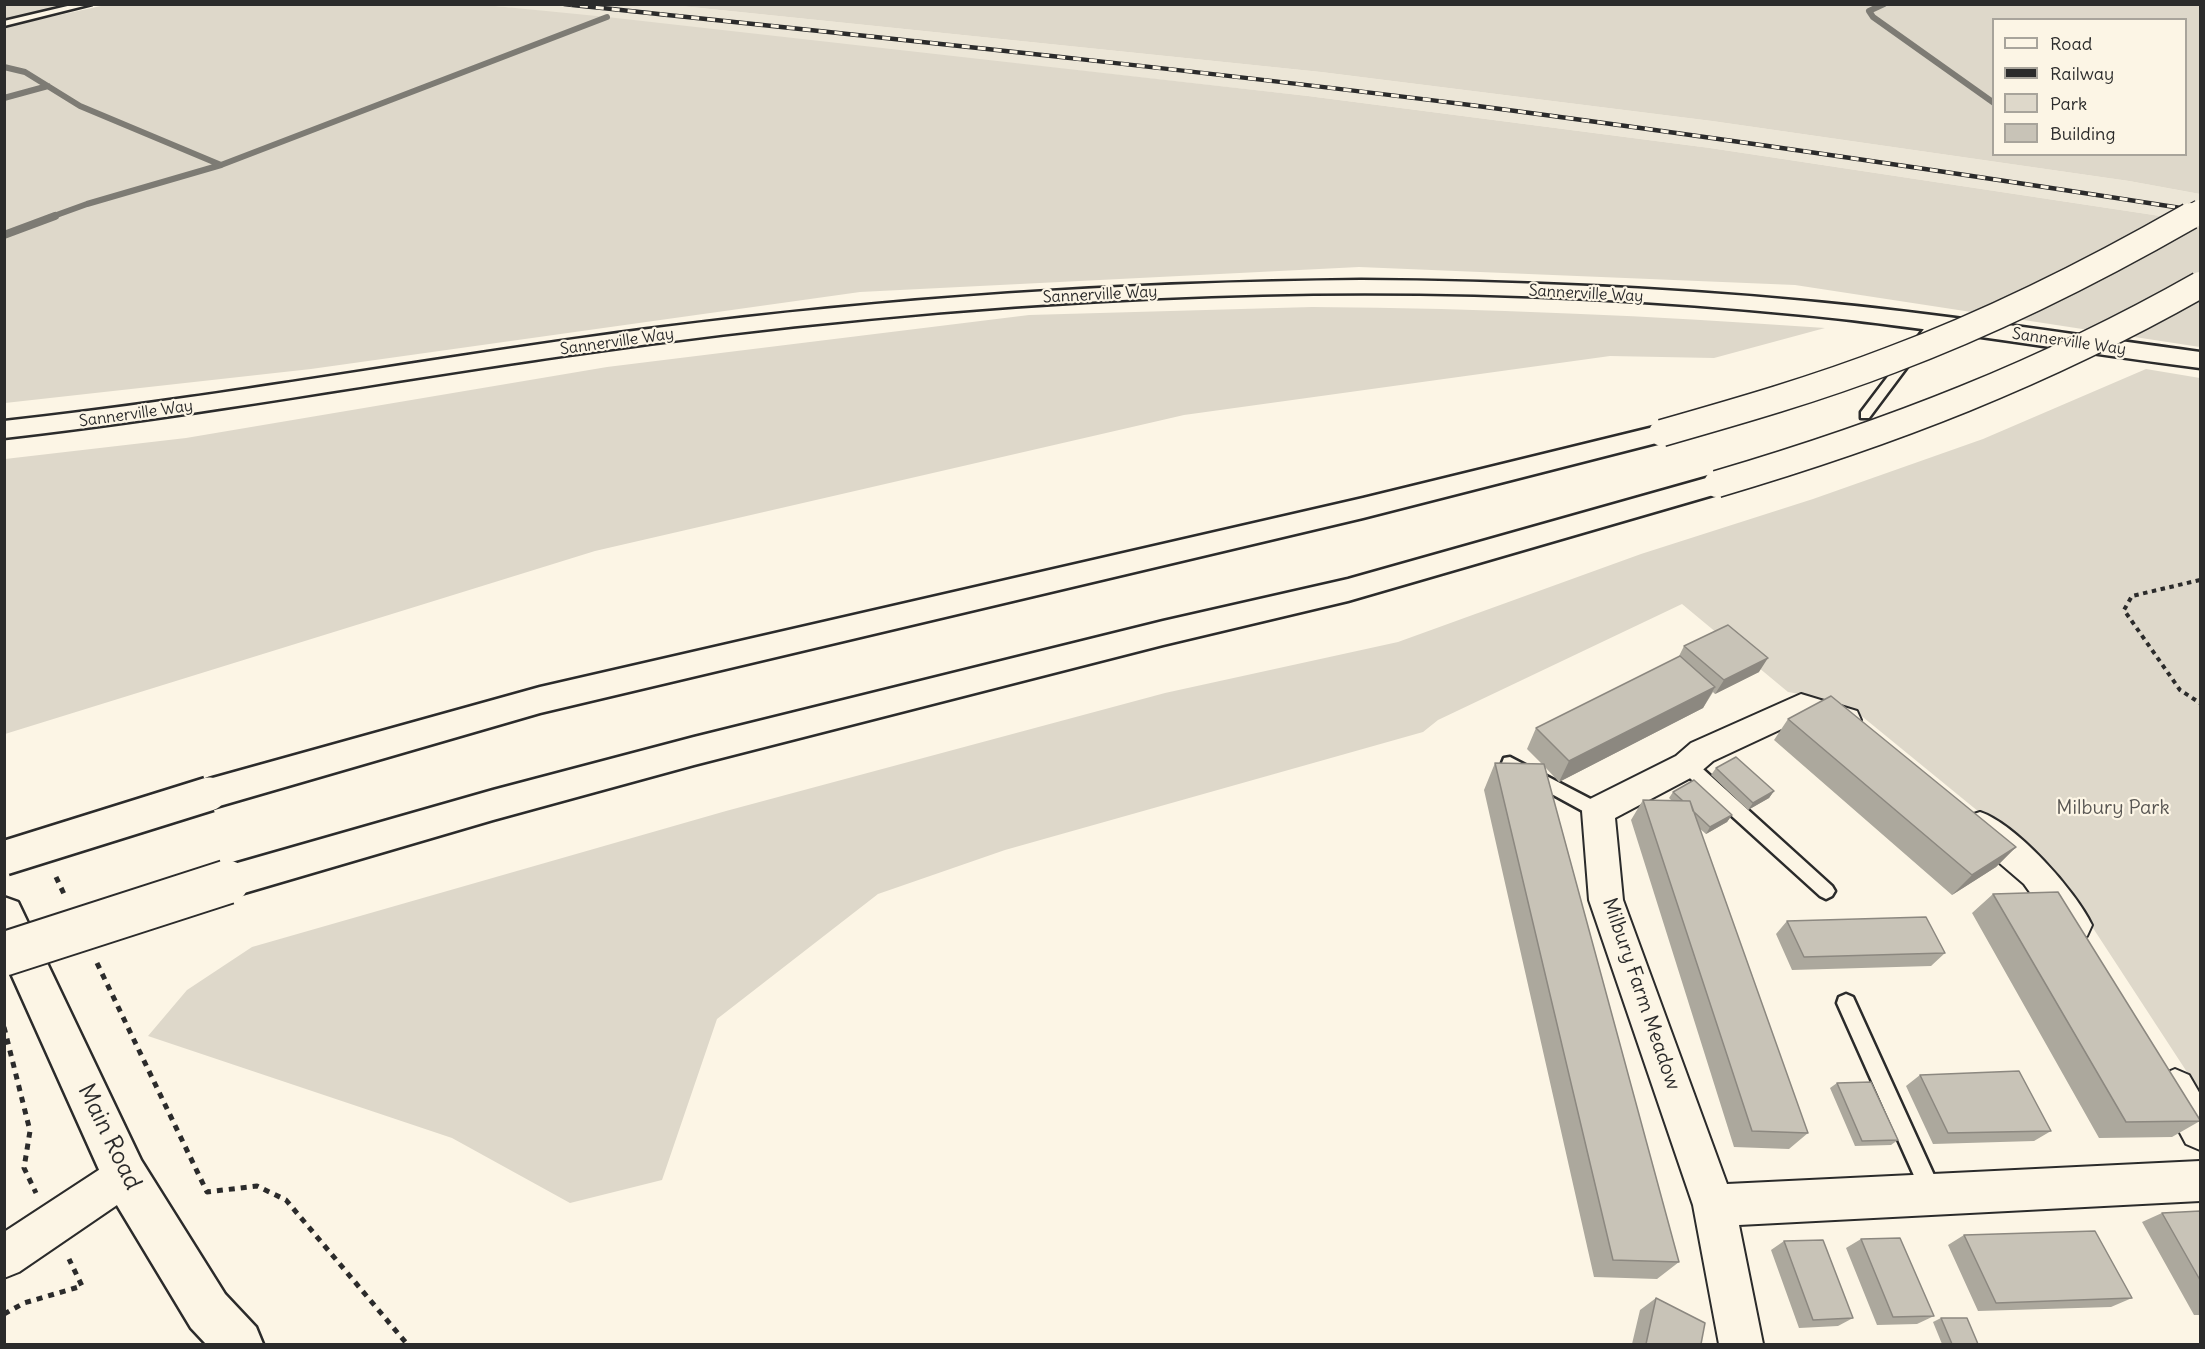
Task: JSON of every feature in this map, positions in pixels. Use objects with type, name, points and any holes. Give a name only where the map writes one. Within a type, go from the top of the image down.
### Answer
[{"type":"main road","points":[[4,858],[209,794],[540,700],[1374,506],[1662,433],[1846,377],[1931,344],[2042,296],[2200,210]]},
{"type":"main road","points":[[4,954],[227,882],[493,805],[694,751],[1163,633],[1348,590],[1833,449],[1934,412],[2032,372],[2200,285]]},
{"type":"main road","name":"Sannerville Way","points":[[4,430],[82,422],[283,393],[656,335],[972,303],[1270,287],[1496,289],[1747,303],[1934,323],[2200,360]]},
{"type":"main road","name":"Main Road","points":[[4,914],[125,1176],[207,1311],[238,1344]]},
{"type":"street","points":[[1598,811],[1687,765],[1702,752],[1801,706],[1841,717],[1868,735]]},
{"type":"street","points":[[1958,807],[2036,874],[2065,909],[2089,949]]},
{"type":"street","name":"Milbury Farm Meadow","points":[[1598,811],[1606,900],[1714,1205],[1741,1344]]},
{"type":"street","points":[[2157,1059],[2200,1130]]},
{"type":"street","points":[[4,1257],[125,1176]]},
{"type":"street","points":[[1714,1205],[2200,1181]]},
{"type":"lane","points":[[4,24],[88,4]]},
{"type":"lane","points":[[1865,416],[1934,323]]},
{"type":"lane","points":[[1510,763],[1598,811]]},
{"type":"lane","points":[[1687,765],[1826,891]]},
{"type":"lane","points":[[1846,1003],[1932,1194]]},
{"type":"path","points":[[2200,580],[2132,596],[2124,610],[2180,690],[2200,704]]},
{"type":"path","points":[[52,868],[67,900]]},
{"type":"path","points":[[92,954],[207,1192],[257,1186],[286,1200],[406,1344]]},
{"type":"path","points":[[4,1027],[30,1131],[24,1168],[82,1286],[24,1303],[4,1314]]},
{"type":"shaded area","points":[[485,5],[672,5],[1321,72],[1712,121],[2129,181],[2200,194],[2200,222],[1710,148],[1308,96]]},
{"type":"green space","points":[[5,4],[69,4],[69,5],[5,19]]},
{"type":"green space","points":[[110,4],[485,5],[607,17],[1308,96],[1710,148],[2200,222],[2200,347],[1795,285],[1359,267],[860,292],[311,369],[5,403],[4,27]]},
{"type":"green space","points":[[672,5],[2200,5],[2200,194],[2129,181],[1712,121],[1321,72]]},
{"type":"green space","points":[[1312,307],[1569,313],[1825,328],[1714,358],[1610,356],[1184,415],[595,551],[5,734],[5,459],[186,438],[607,367],[1029,315]]},
{"type":"green space","name":"Milbury Park","points":[[2146,369],[2200,378],[2200,1092],[2061,879],[1853,709],[1811,696],[1788,692],[1682,604],[1438,720],[1423,732],[1005,850],[878,894],[717,1019],[662,1180],[570,1203],[452,1138],[148,1036],[187,990],[252,947],[726,811],[1165,693],[1398,642],[1641,554],[1813,499],[1983,439]]},
{"type":"building","points":[[1728,625],[1768,658],[1724,680],[1684,646]]},
{"type":"building","points":[[1680,656],[1715,687],[1569,761],[1536,728]]},
{"type":"building","points":[[1831,696],[2016,847],[1972,875],[1788,719]]},
{"type":"building","points":[[1736,757],[1774,791],[1753,803],[1716,768]]},
{"type":"building","points":[[1495,763],[1544,764],[1679,1262],[1613,1260]]},
{"type":"building","points":[[1694,780],[1732,815],[1710,827],[1693,811],[1690,801],[1683,801],[1673,792]]},
{"type":"building","points":[[1643,800],[1690,801],[1808,1133],[1752,1131]]},
{"type":"building","points":[[2058,892],[2200,1121],[2126,1122],[1993,894]]},
{"type":"building","points":[[1926,917],[1945,953],[1804,957],[1787,921]]},
{"type":"building","points":[[2019,1071],[2051,1131],[1948,1133],[1920,1075]]},
{"type":"building","points":[[1871,1082],[1898,1140],[1862,1141],[1837,1083]]},
{"type":"building","points":[[2200,1211],[2200,1280],[2162,1213]]},
{"type":"building","points":[[2095,1231],[2132,1298],[1996,1303],[1964,1235]]},
{"type":"building","points":[[1900,1238],[1934,1316],[1893,1317],[1861,1239]]},
{"type":"building","points":[[1823,1240],[1853,1318],[1813,1320],[1784,1241]]},
{"type":"building","points":[[1656,1298],[1705,1323],[1701,1344],[1646,1344]]},
{"type":"building","points":[[1941,1318],[1967,1318],[1978,1344],[1952,1344]]},
{"type":"waterway","points":[[1884,4],[1869,11],[1873,17],[1992,102]]},
{"type":"waterway","points":[[221,165],[607,17]]},
{"type":"waterway","points":[[4,67],[25,72],[48,86]]},
{"type":"waterway","points":[[4,98],[48,86]]},
{"type":"waterway","points":[[48,86],[80,106],[221,165]]},
{"type":"waterway","points":[[51,217],[87,204],[221,165]]},
{"type":"waterway","points":[[4,235],[55,216]]},
{"type":"railway","points":[[564,4],[1131,65],[1470,105],[1835,156],[2200,211]]}]
